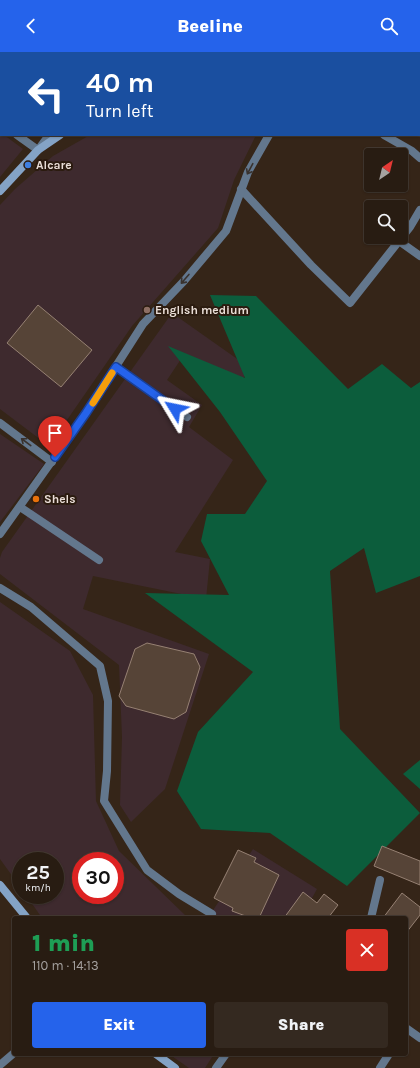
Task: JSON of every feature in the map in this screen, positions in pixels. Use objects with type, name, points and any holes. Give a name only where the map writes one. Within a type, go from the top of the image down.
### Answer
[{"type":"main road","points":[[0,191],[38,150],[59,136]]},
{"type":"main road","points":[[0,885],[25,916]]},
{"type":"main road","points":[[159,1056],[175,1068]]},
{"type":"street","points":[[18,136],[38,150],[48,136]]},
{"type":"street","points":[[0,534],[86,413],[144,324],[184,281],[226,231],[248,172],[268,136]]},
{"type":"street","points":[[386,136],[412,151],[420,158]]},
{"type":"street","points":[[241,189],[311,265],[350,303],[397,244]]},
{"type":"street","points":[[408,230],[420,210]]},
{"type":"street","points":[[403,244],[420,256]]},
{"type":"street","points":[[116,367],[186,417]]},
{"type":"street","points":[[0,423],[52,462]]},
{"type":"street","points":[[20,506],[99,560]]},
{"type":"street","points":[[0,588],[32,607],[100,666],[108,701],[107,771],[104,801],[147,870],[179,894],[212,914]]},
{"type":"street","points":[[371,916],[380,880]]},
{"type":"street","points":[[408,1030],[420,1038]]},
{"type":"street","points":[[0,1065],[12,1055]]},
{"type":"street","points":[[216,1068],[225,1056]]},
{"type":"street","points":[[380,1068],[388,1056]]},
{"type":"shaded area","points":[[0,136],[5,136],[23,149],[0,177]]},
{"type":"shaded area","points":[[88,136],[256,136],[234,180],[218,228],[132,326],[49,446],[0,409],[0,205],[15,189],[53,156]]},
{"type":"shaded area","points":[[172,313],[250,368],[234,391],[183,356],[167,380],[202,405],[189,427],[233,460],[175,552],[210,559],[206,599],[93,576],[83,609],[209,654],[165,789],[131,822],[120,805],[122,737],[119,665],[0,574],[0,558],[2,552]]},
{"type":"shaded area","points":[[0,434],[44,464],[0,522]]},
{"type":"shaded area","points":[[0,602],[70,651],[93,695],[96,801],[120,852],[72,852],[72,904],[124,904],[124,856],[186,916],[41,916],[32,904],[64,904],[64,852],[12,852],[12,876],[0,859]]},
{"type":"shaded area","points":[[253,849],[317,889],[302,916],[209,916]]},
{"type":"shaded area","points":[[172,1056],[213,1056],[205,1068],[189,1068]]},
{"type":"green space","points":[[210,295],[256,296],[348,389],[382,364],[411,388],[420,382],[420,576],[376,593],[364,548],[330,571],[340,729],[420,813],[347,886],[270,833],[201,829],[177,791],[198,732],[253,672],[145,593],[229,595],[201,541],[207,514],[245,514],[267,481],[220,412],[168,346],[245,378]]},
{"type":"green space","points":[[420,760],[420,789],[403,774]]},
{"type":"building","points":[[38,305],[92,350],[61,387],[7,343]]},
{"type":"building","points":[[147,643],[194,654],[200,667],[186,712],[174,719],[126,706],[119,696],[135,649]]},
{"type":"building","points":[[382,846],[420,861],[420,885],[374,866]]},
{"type":"building","points":[[238,850],[256,858],[254,862],[279,875],[260,916],[246,916],[232,911],[233,908],[214,898]]},
{"type":"building","points":[[303,892],[317,903],[324,894],[338,905],[330,916],[285,916]]},
{"type":"building","points":[[402,893],[420,907],[420,915],[408,930],[408,916],[385,916]]},
{"type":"slow traffic","points":[[93,403],[112,373]]},
{"type":"place","name":"Alcare","points":[[28,165]]},
{"type":"place","name":"English medium","points":[[147,310]]},
{"type":"place","name":"Shels","points":[[36,499]]},
{"type":"route","points":[[55,457],[116,367],[175,409]]}]
